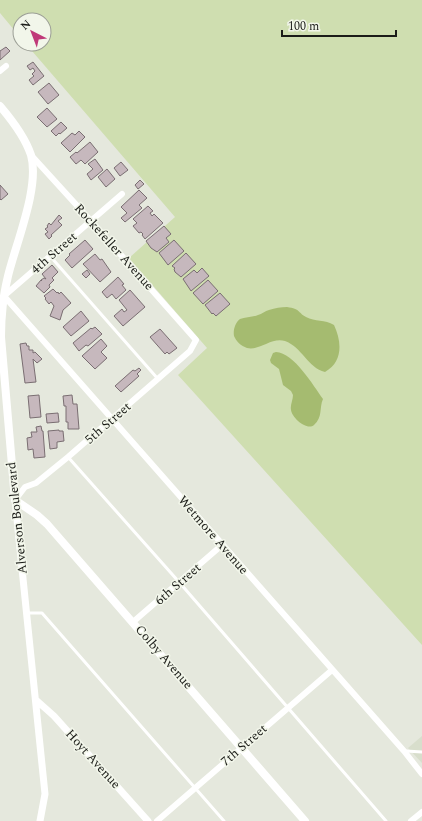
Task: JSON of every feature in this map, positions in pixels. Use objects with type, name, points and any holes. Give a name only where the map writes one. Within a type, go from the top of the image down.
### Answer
[{"type":"main road","name":"Alverson Boulevard","points":[[0,106],[23,138],[31,155],[32,171],[29,203],[8,276],[1,318],[1,337],[15,500]]},
{"type":"main road","name":"Colby Avenue","points":[[15,500],[47,524],[306,821]]},
{"type":"street","points":[[0,71],[6,66]]},
{"type":"street","name":"Rockefeller Avenue","points":[[31,155],[196,340]]},
{"type":"street","name":"4th Street","points":[[4,296],[122,194]]},
{"type":"street","name":"Wetmore Avenue","points":[[4,296],[404,751],[422,774]]},
{"type":"street","name":"5th Street","points":[[15,500],[25,487],[36,483],[68,457],[190,351],[196,340]]},
{"type":"street","name":"Alverson Boulevard","points":[[15,500],[45,794],[40,821]]},
{"type":"street","name":"6th Street","points":[[133,622],[222,545]]},
{"type":"street","name":"7th Street","points":[[157,821],[332,670]]},
{"type":"street","name":"Hoyt Avenue","points":[[36,700],[54,716],[148,821]]},
{"type":"street","points":[[411,821],[422,812]]},
{"type":"lane","points":[[50,256],[158,379]]},
{"type":"lane","points":[[68,457],[179,582],[386,821]]},
{"type":"lane","points":[[27,613],[42,613],[224,821]]},
{"type":"lane","points":[[404,751],[422,752]]},
{"type":"shaded area","points":[[0,0],[422,0],[422,645],[178,375],[207,348],[129,258],[175,217],[33,52],[52,52],[52,12],[12,12],[12,27],[0,13]]},
{"type":"shaded area","points":[[287,307],[297,310],[309,319],[327,322],[334,325],[337,331],[339,345],[338,357],[331,368],[325,372],[319,370],[296,348],[285,341],[280,340],[256,348],[247,348],[239,343],[235,338],[235,327],[240,319],[256,316],[268,310]]},
{"type":"shaded area","points":[[276,352],[290,358],[296,364],[323,399],[319,419],[314,425],[304,425],[294,417],[291,410],[293,395],[291,391],[283,385],[279,369],[271,363],[270,360],[273,353]]},
{"type":"shaded area","points":[[422,736],[422,763],[408,748]]},
{"type":"building","points":[[6,47],[10,51],[0,60],[0,51]]},
{"type":"building","points":[[33,62],[44,76],[33,85],[29,80],[34,76],[32,74],[35,71],[33,68],[30,70],[27,66]]},
{"type":"building","points":[[49,83],[59,95],[48,104],[38,92]]},
{"type":"building","points":[[47,108],[57,119],[47,127],[37,117]]},
{"type":"building","points":[[61,122],[67,128],[56,136],[51,131]]},
{"type":"building","points":[[79,131],[85,137],[70,152],[61,143],[72,133],[75,135]]},
{"type":"building","points":[[90,142],[98,152],[85,164],[81,160],[76,164],[70,157]]},
{"type":"building","points":[[95,159],[103,170],[91,180],[87,174],[93,169],[88,164]]},
{"type":"building","points":[[121,162],[128,170],[120,176],[114,168]]},
{"type":"building","points":[[107,169],[115,179],[106,187],[98,177]]},
{"type":"building","points":[[140,180],[144,184],[138,189],[135,185]]},
{"type":"building","points":[[0,185],[8,194],[1,200],[0,199]]},
{"type":"building","points":[[139,190],[147,198],[139,205],[142,208],[125,222],[121,218],[127,213],[121,207]]},
{"type":"building","points":[[148,206],[153,211],[150,213],[152,216],[154,214],[163,223],[145,239],[142,235],[143,234],[141,232],[139,233],[133,226],[137,223],[133,219]]},
{"type":"building","points":[[59,215],[62,218],[58,221],[62,225],[51,235],[52,236],[49,239],[45,234],[48,232],[45,229],[48,227],[47,226],[49,223],[51,225]]},
{"type":"building","points":[[164,226],[171,234],[166,238],[169,242],[157,252],[151,248],[146,241]]},
{"type":"building","points":[[85,240],[93,249],[72,268],[65,260],[70,255],[69,254]]},
{"type":"building","points":[[174,240],[184,251],[168,265],[159,253]]},
{"type":"building","points":[[186,253],[196,264],[181,277],[175,272],[175,268],[172,266]]},
{"type":"building","points":[[95,254],[100,260],[102,259],[111,272],[100,282],[83,264]]},
{"type":"building","points":[[52,265],[58,272],[52,278],[54,280],[49,285],[50,287],[44,293],[36,286],[44,278],[46,279],[42,274]]},
{"type":"building","points":[[202,268],[209,276],[191,291],[183,279],[194,270],[197,273]]},
{"type":"building","points":[[87,270],[90,274],[86,278],[82,274]]},
{"type":"building","points":[[118,277],[124,284],[122,285],[126,290],[116,299],[112,294],[107,298],[102,292]]},
{"type":"building","points":[[208,280],[218,291],[203,304],[193,293]]},
{"type":"building","points":[[53,289],[59,294],[61,292],[71,303],[63,310],[60,320],[50,316],[54,306],[51,302],[49,304],[44,296]]},
{"type":"building","points":[[130,290],[145,307],[123,326],[114,316],[122,309],[124,312],[127,310],[119,300]]},
{"type":"building","points":[[220,293],[230,304],[216,316],[213,313],[212,314],[205,305]]},
{"type":"building","points":[[81,311],[89,321],[71,336],[63,327]]},
{"type":"building","points":[[95,327],[102,334],[88,346],[86,345],[79,351],[73,343],[91,328],[92,329]]},
{"type":"building","points":[[160,329],[177,348],[169,354],[167,352],[165,354],[150,337]]},
{"type":"building","points":[[101,339],[107,346],[101,352],[107,358],[95,369],[82,356]]},
{"type":"building","points":[[26,343],[27,346],[29,346],[29,350],[33,350],[33,353],[35,352],[42,359],[37,363],[33,359],[36,382],[25,383],[20,344]]},
{"type":"building","points":[[139,368],[141,370],[137,374],[139,376],[121,392],[115,386],[133,370],[135,371]]},
{"type":"building","points":[[39,395],[41,417],[30,418],[28,396]]},
{"type":"building","points":[[72,395],[73,404],[77,404],[79,429],[68,429],[68,422],[66,422],[66,406],[64,406],[63,396]]},
{"type":"building","points":[[58,413],[59,422],[47,423],[46,414]]},
{"type":"building","points":[[41,426],[43,431],[45,457],[34,458],[33,449],[28,450],[27,438],[32,437],[31,432],[37,432],[36,427]]},
{"type":"building","points":[[48,431],[63,431],[64,441],[57,442],[57,448],[50,449]]}]
